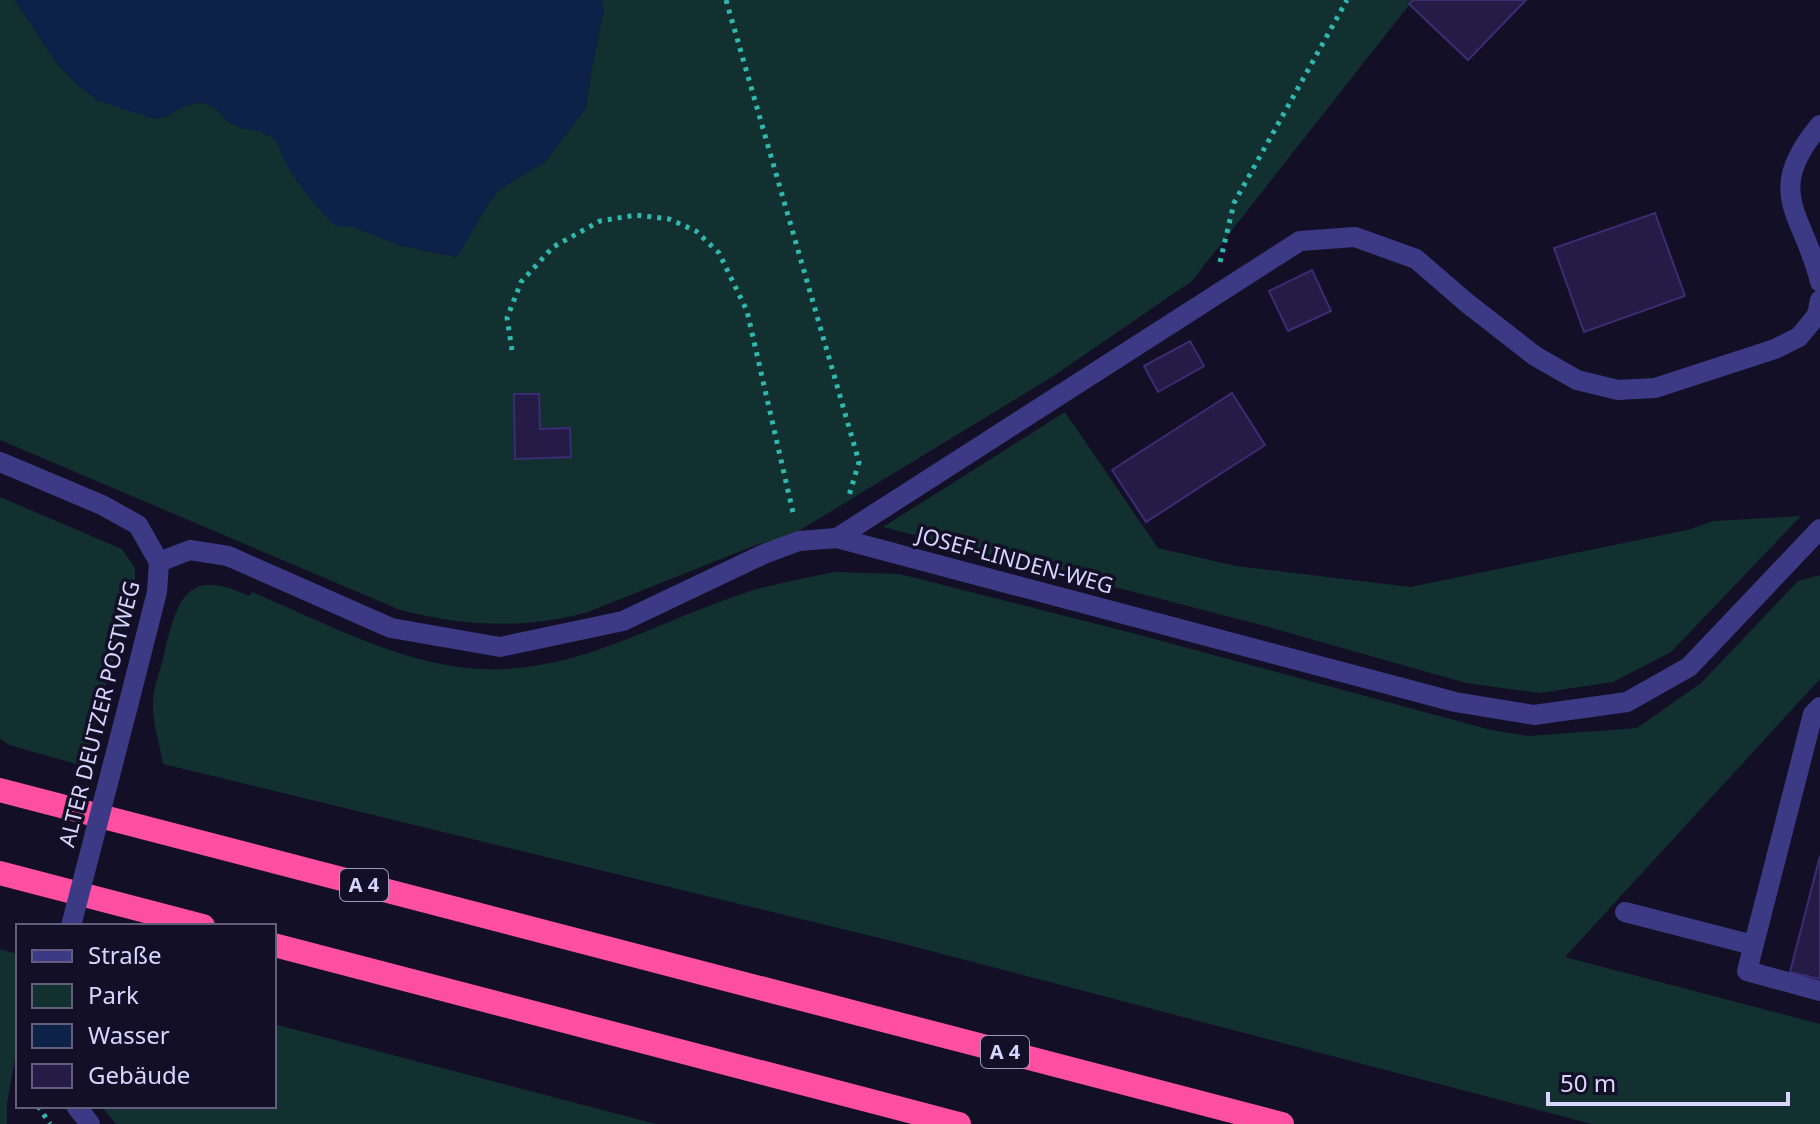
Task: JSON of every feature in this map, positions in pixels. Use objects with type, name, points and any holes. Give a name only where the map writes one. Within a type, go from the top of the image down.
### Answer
[{"type":"highway","name":"A 4","points":[[0,790],[1282,1124]]},
{"type":"highway","points":[[0,873],[195,924]]},
{"type":"highway","points":[[276,946],[959,1124]]},
{"type":"street","points":[[1820,125],[1794,165],[1789,191],[1795,217],[1814,259],[1820,282]]},
{"type":"street","points":[[837,538],[1300,241],[1355,237],[1416,259],[1535,356],[1577,380],[1618,390],[1655,388],[1775,349],[1799,337],[1817,315],[1820,300]]},
{"type":"street","name":"ALTER DEUTZER POSTWEG","points":[[0,462],[102,505],[138,525],[159,562],[157,592],[72,924]]},
{"type":"street","name":"JOSEF-LINDEN-WEG","points":[[159,562],[190,550],[228,556],[391,628],[500,647],[623,621],[764,554],[799,541],[837,538],[1455,702],[1534,715],[1627,702],[1689,667],[1820,529]]},
{"type":"street","points":[[1820,707],[1813,714],[1747,971],[1820,991]]},
{"type":"street","points":[[1625,912],[1753,945]]},
{"type":"street","points":[[78,1108],[90,1124]]},
{"type":"path","points":[[726,0],[859,462],[837,538]]},
{"type":"path","points":[[1212,298],[1234,203],[1347,0]]},
{"type":"path","points":[[512,350],[507,318],[521,282],[553,247],[600,221],[636,215],[669,219],[696,231],[719,253],[747,311],[799,541]]},
{"type":"green space","points":[[0,0],[15,0],[55,61],[79,86],[165,117],[199,102],[216,108],[227,121],[277,140],[293,175],[335,225],[354,227],[399,245],[456,257],[501,188],[545,162],[586,108],[604,9],[601,0],[1413,0],[1192,281],[1052,377],[792,535],[756,545],[588,612],[540,622],[494,624],[447,620],[400,610],[0,440]]},
{"type":"green space","points":[[1065,412],[1158,548],[1236,566],[1410,587],[1687,530],[1714,521],[1801,516],[1671,652],[1613,682],[1539,693],[1466,683],[1265,626],[883,527]]},
{"type":"green space","points":[[0,497],[122,549],[135,568],[135,583],[83,766],[9,745],[0,739]]},
{"type":"green space","points":[[834,572],[900,574],[1491,730],[1528,736],[1637,728],[1701,683],[1798,581],[1820,575],[1820,679],[1565,957],[1820,1024],[1820,1124],[1592,1124],[904,944],[163,764],[154,718],[154,691],[174,618],[180,604],[198,587],[211,585],[228,588],[249,596],[252,592],[350,635],[426,661],[492,669],[529,667],[565,660],[751,591]]},
{"type":"green space","points":[[0,949],[16,953],[16,1054],[7,1103],[7,1124],[0,1124]]},
{"type":"green space","points":[[276,1025],[656,1124],[116,1124],[103,1108],[276,1108]]},
{"type":"water","points":[[15,0],[601,0],[604,9],[586,108],[545,162],[501,188],[457,257],[399,245],[354,227],[335,226],[293,175],[276,140],[260,131],[241,128],[227,121],[216,108],[199,102],[154,119],[98,101],[55,61]]},
{"type":"building","points":[[1413,0],[1526,0],[1468,60],[1409,4]]},
{"type":"building","points":[[1655,213],[1685,296],[1584,332],[1554,248]]},
{"type":"building","points":[[1312,270],[1331,311],[1288,331],[1269,291]]},
{"type":"building","points":[[1190,341],[1204,366],[1158,392],[1144,366]]},
{"type":"building","points":[[1232,393],[1265,445],[1146,522],[1112,470]]},
{"type":"building","points":[[514,394],[539,394],[540,429],[570,428],[571,457],[515,459]]},
{"type":"building","points":[[1820,856],[1820,979],[1790,972]]}]
